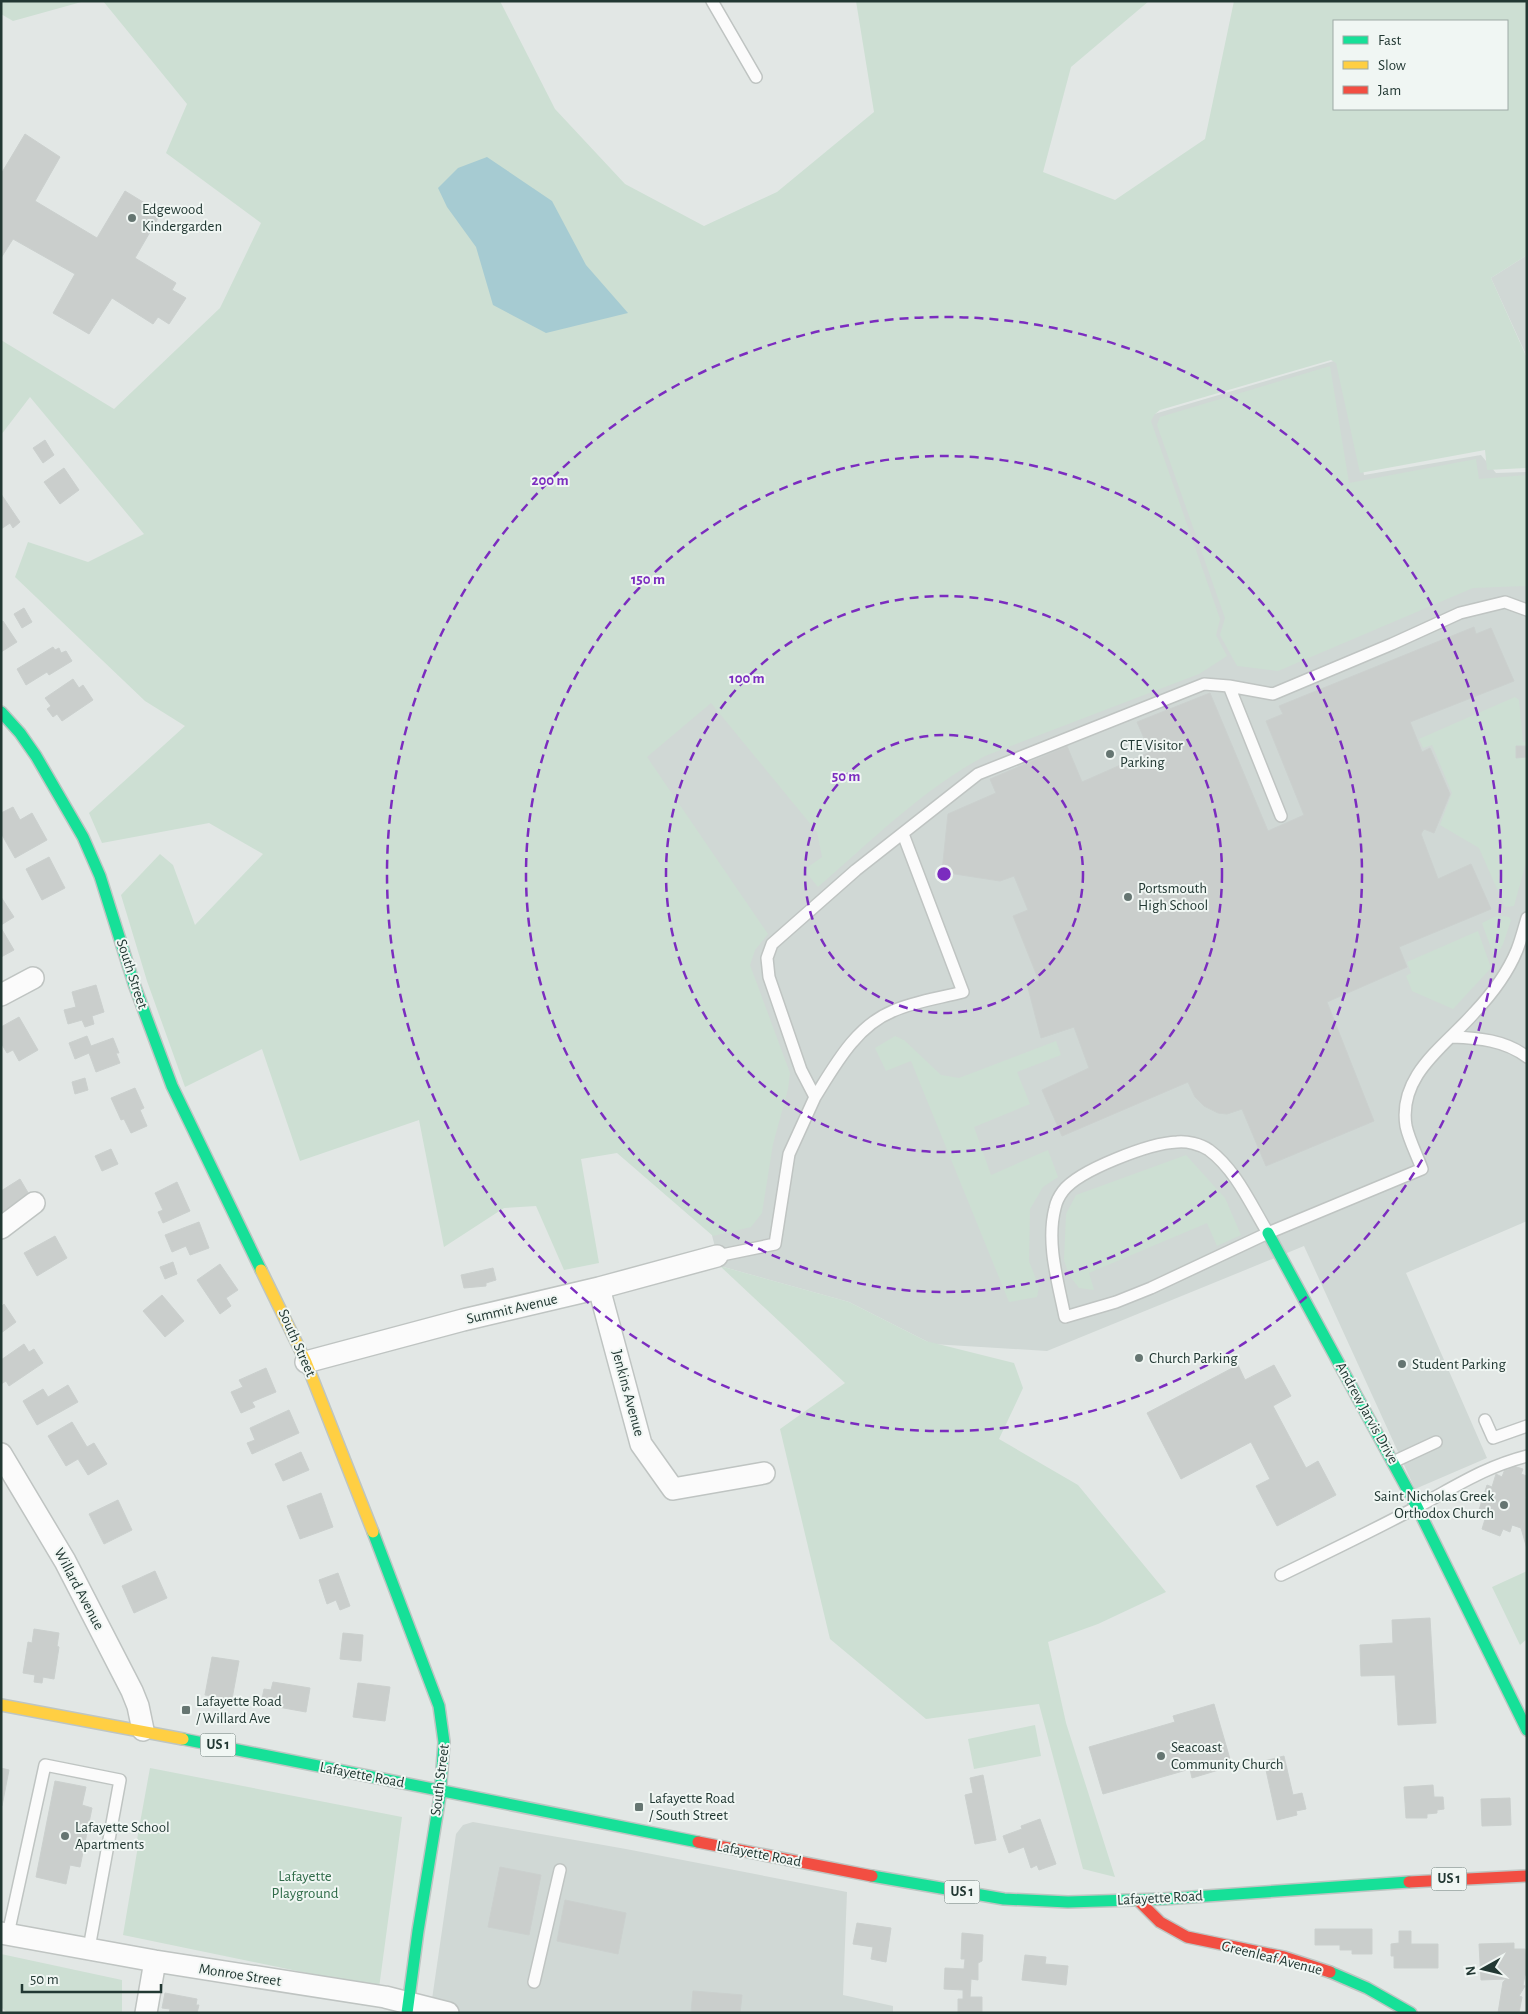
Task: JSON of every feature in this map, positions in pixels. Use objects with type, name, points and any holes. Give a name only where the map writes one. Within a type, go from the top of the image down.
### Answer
[{"type":"street","name":"South Street","points":[[2,714],[20,733],[36,756],[83,837],[100,876],[134,984],[172,1086],[306,1362],[439,1706],[444,1724],[445,1744],[408,2008]]},
{"type":"street","points":[[1,995],[33,978]]},
{"type":"street","points":[[1,1228],[34,1203]]},
{"type":"street","name":"Andrew Jarvis Drive","points":[[1268,1233],[1418,1507],[1527,1730]]},
{"type":"street","name":"Summit Avenue","points":[[306,1362],[717,1256]]},
{"type":"street","name":"Jenkins Avenue","points":[[598,1288],[641,1444],[673,1489],[764,1473]]},
{"type":"street","name":"Willard Avenue","points":[[1,1454],[74,1578],[132,1692],[143,1730]]},
{"type":"street","name":"Lafayette Road","points":[[1,1705],[143,1730],[692,1841],[1004,1899],[1038,1902],[1138,1900],[1371,1883],[1527,1876]]},
{"type":"street","name":"Greenleaf Avenue","points":[[1138,1900],[1148,1912],[1171,1931],[1187,1937],[1296,1961],[1338,1975],[1378,1994],[1411,2013]]},
{"type":"street","name":"Monroe Street","points":[[4,1933],[155,1961],[385,1997],[408,2008],[448,2013]]},
{"type":"street","points":[[146,2013],[155,1961]]},
{"type":"lane","points":[[712,1],[756,77]]},
{"type":"lane","points":[[815,1097],[801,1070],[769,977],[767,958],[772,944],[856,870],[978,774],[1204,684],[1229,686],[1273,694],[1460,613],[1505,602],[1527,610]]},
{"type":"lane","points":[[1229,686],[1281,816]]},
{"type":"lane","points":[[717,1256],[775,1244],[788,1154],[815,1097],[841,1055],[873,1023],[892,1011],[964,992],[903,834]]},
{"type":"lane","points":[[1268,1233],[1239,1184],[1225,1165],[1208,1149],[1192,1143],[1177,1142],[1156,1145],[1126,1156],[1078,1177],[1062,1191],[1055,1207],[1052,1235],[1054,1260],[1065,1316],[1116,1302],[1151,1288],[1268,1233],[1422,1169],[1406,1125],[1407,1103],[1411,1086],[1419,1071],[1432,1055],[1476,1012],[1502,977],[1517,951],[1527,918]]},
{"type":"lane","points":[[1452,1037],[1483,1038],[1510,1046],[1527,1057]]},
{"type":"lane","points":[[1486,1420],[1493,1438],[1527,1426]]},
{"type":"lane","points":[[1393,1462],[1436,1442]]},
{"type":"lane","points":[[1281,1575],[1418,1507],[1467,1478],[1509,1461],[1527,1456]]},
{"type":"lane","points":[[4,1933],[45,1765],[120,1780],[89,1948]]},
{"type":"lane","points":[[534,1982],[560,1870]]},
{"type":"shaded area","points":[[1527,255],[1527,357],[1491,278]]},
{"type":"shaded area","name":"Portsmouth High School","points":[[1344,358],[1364,475],[1481,455],[1496,473],[1527,472],[1527,1221],[1406,1273],[1487,1458],[1415,1489],[1304,1246],[1047,1351],[932,1344],[849,1302],[720,1266],[709,1224],[634,757],[713,694],[1144,417]]},
{"type":"shaded area","points":[[473,1822],[626,1849],[847,1892],[843,1995],[893,2006],[893,2013],[430,2013],[456,1834],[463,1825]]},
{"type":"green space","points":[[1,1],[85,1],[13,21],[1,14]]},
{"type":"green space","points":[[103,1],[500,1],[555,109],[625,184],[704,226],[777,192],[874,112],[856,1],[1149,1],[1071,67],[1043,172],[1115,200],[1205,139],[1234,1],[1527,1],[1527,255],[1491,278],[1527,358],[1527,468],[1487,470],[1485,450],[1360,473],[1336,363],[1331,360],[1160,410],[1151,421],[1220,619],[1216,635],[1227,656],[1199,674],[985,756],[962,769],[919,800],[818,887],[804,870],[822,857],[817,832],[711,703],[647,757],[768,934],[755,950],[750,965],[790,1073],[788,1089],[773,1144],[762,1213],[751,1227],[713,1236],[617,1153],[581,1159],[599,1263],[564,1270],[536,1206],[504,1208],[444,1247],[419,1120],[300,1161],[262,1049],[185,1087],[147,981],[121,895],[160,854],[173,865],[195,925],[263,854],[209,823],[102,843],[89,813],[185,726],[145,701],[15,577],[28,542],[88,562],[144,534],[30,397],[1,435],[1,340],[114,409],[220,308],[261,223],[166,153],[187,104]]},
{"type":"green space","points":[[1330,366],[1349,483],[1476,459],[1479,479],[1527,475],[1527,586],[1473,588],[1278,671],[1237,666],[1220,635],[1225,618],[1157,425],[1160,417]]},
{"type":"green space","points":[[1515,697],[1519,700],[1523,742],[1526,742],[1527,748],[1527,859],[1514,906],[1505,907],[1479,848],[1440,825],[1452,793],[1432,745],[1423,748],[1419,739]]},
{"type":"green space","points":[[1494,917],[1509,917],[1511,920],[1503,944],[1495,959],[1482,923]]},
{"type":"green space","points":[[1478,931],[1491,968],[1453,1009],[1412,991],[1406,976],[1411,973],[1407,962]]},
{"type":"green space","points":[[895,1036],[904,1040],[941,1075],[959,1078],[1056,1041],[1061,1055],[1017,1072],[1030,1104],[974,1127],[991,1175],[1048,1150],[1058,1177],[1043,1187],[1030,1209],[1029,1261],[1039,1287],[1037,1297],[1009,1302],[911,1061],[886,1071],[875,1048]]},
{"type":"green space","points":[[1186,1155],[1225,1198],[1241,1235],[1217,1246],[1207,1223],[1089,1273],[1094,1290],[1079,1288],[1069,1275],[1064,1260],[1066,1214],[1076,1195]]},
{"type":"green space","points":[[720,1266],[849,1302],[926,1341],[1014,1363],[1023,1388],[999,1439],[1078,1485],[1166,1592],[1098,1624],[1048,1642],[1066,1723],[1115,1877],[1083,1869],[1039,1704],[926,1719],[830,1639],[780,1429],[845,1383]]},
{"type":"green space","points":[[1527,1571],[1527,1639],[1520,1645],[1492,1587]]},
{"type":"green space","points":[[1035,1725],[1041,1756],[974,1769],[968,1739]]},
{"type":"green space","name":"Lafayette Playground","points":[[150,1768],[402,1817],[379,1988],[123,1935],[138,1846],[136,1845]]},
{"type":"green space","points":[[1,1954],[122,1980],[122,2013],[7,2013],[1,2007]]},
{"type":"water","points":[[487,157],[552,201],[586,265],[628,313],[546,333],[493,305],[476,247],[447,207],[438,188],[458,168]]},
{"type":"building","points":[[25,134],[60,157],[35,201],[97,238],[125,191],[161,213],[135,258],[176,283],[172,290],[186,298],[169,324],[158,317],[153,324],[112,298],[89,334],[53,313],[75,274],[13,239],[1,258],[1,174]]},
{"type":"building","points":[[45,440],[54,455],[43,463],[33,448]]},
{"type":"building","points":[[64,468],[79,490],[60,504],[44,482]]},
{"type":"building","points":[[1,494],[20,522],[13,528],[10,523],[1,529]]},
{"type":"building","points":[[24,608],[32,622],[22,628],[14,614]]},
{"type":"building","points":[[3,621],[17,642],[1,652],[1,622]]},
{"type":"building","points":[[1474,627],[1476,634],[1491,628],[1514,681],[1410,722],[1422,752],[1430,748],[1450,794],[1434,833],[1424,829],[1421,834],[1438,879],[1471,864],[1491,909],[1399,947],[1407,967],[1327,1002],[1374,1121],[1266,1166],[1242,1109],[1227,1114],[1218,1113],[1204,1106],[1195,1097],[1188,1082],[1062,1136],[1042,1090],[1089,1068],[1074,1027],[1041,1038],[1027,984],[1039,981],[1013,916],[1028,910],[1014,876],[1000,881],[942,872],[948,814],[996,793],[990,779],[1067,746],[1082,782],[1150,752],[1137,722],[1210,693],[1268,831],[1304,815],[1266,721],[1283,714],[1279,706]]},
{"type":"building","points":[[53,647],[55,650],[59,648],[61,653],[66,651],[72,661],[49,675],[47,672],[26,685],[17,669]]},
{"type":"building","points":[[73,679],[79,688],[83,685],[93,700],[62,721],[57,714],[53,717],[47,709],[51,706],[45,698]]},
{"type":"building","points":[[1516,746],[1526,746],[1527,757],[1516,758]]},
{"type":"building","points":[[13,807],[20,820],[32,813],[47,840],[15,858],[1,833],[1,813]]},
{"type":"building","points":[[49,857],[65,888],[42,900],[26,869]]},
{"type":"building","points":[[1,897],[14,917],[1,925]]},
{"type":"building","points":[[1,928],[14,950],[1,957]]},
{"type":"building","points":[[96,985],[104,1012],[92,1016],[94,1024],[85,1027],[82,1020],[68,1024],[64,1010],[76,1007],[72,992]]},
{"type":"building","points":[[19,1017],[38,1050],[19,1061],[13,1050],[7,1053],[1,1043],[1,1027]]},
{"type":"building","points":[[87,1036],[91,1046],[113,1038],[119,1053],[116,1053],[120,1063],[96,1072],[89,1053],[75,1059],[69,1043]]},
{"type":"building","points":[[85,1078],[88,1090],[75,1094],[72,1082]]},
{"type":"building","points":[[135,1088],[144,1108],[140,1110],[147,1126],[131,1133],[124,1119],[121,1120],[111,1098]]},
{"type":"building","points":[[111,1149],[118,1164],[102,1171],[95,1156]]},
{"type":"building","points":[[20,1179],[30,1196],[1,1214],[1,1191]]},
{"type":"building","points":[[177,1182],[190,1211],[163,1223],[158,1212],[163,1210],[155,1193]]},
{"type":"building","points":[[199,1222],[209,1248],[190,1255],[186,1246],[172,1252],[165,1235]]},
{"type":"building","points":[[55,1236],[67,1258],[37,1276],[24,1253]]},
{"type":"building","points":[[173,1262],[177,1274],[165,1279],[160,1267]]},
{"type":"building","points":[[220,1264],[238,1290],[226,1298],[231,1306],[220,1314],[197,1280]]},
{"type":"building","points":[[493,1268],[496,1280],[486,1283],[486,1286],[464,1288],[461,1275]]},
{"type":"building","points":[[162,1295],[184,1321],[165,1337],[143,1311]]},
{"type":"building","points":[[4,1304],[16,1322],[1,1333],[1,1307]]},
{"type":"building","points":[[24,1344],[29,1352],[34,1349],[43,1363],[9,1386],[6,1381],[1,1384],[1,1360]]},
{"type":"building","points":[[1238,1365],[1245,1380],[1274,1365],[1291,1396],[1273,1406],[1306,1468],[1318,1461],[1336,1495],[1277,1526],[1256,1486],[1270,1479],[1251,1442],[1181,1479],[1147,1413]]},
{"type":"building","points":[[266,1368],[276,1392],[252,1402],[255,1407],[241,1413],[231,1392],[243,1387],[239,1380]]},
{"type":"building","points":[[68,1385],[78,1402],[37,1425],[23,1401],[43,1389],[48,1397]]},
{"type":"building","points":[[289,1410],[299,1433],[252,1454],[247,1443],[255,1440],[250,1428]]},
{"type":"building","points":[[72,1422],[87,1447],[94,1443],[107,1464],[88,1475],[78,1459],[66,1466],[48,1436]]},
{"type":"building","points":[[301,1452],[309,1470],[283,1481],[275,1464]]},
{"type":"building","name":"Saint Nicholas Greek Orthodox Church","points":[[1510,1465],[1523,1469],[1521,1474],[1527,1476],[1525,1498],[1527,1499],[1527,1511],[1521,1528],[1512,1525],[1510,1532],[1503,1529],[1500,1536],[1482,1529],[1486,1516],[1478,1513],[1487,1485],[1492,1487],[1496,1474],[1502,1477],[1505,1469],[1508,1470]]},
{"type":"building","points":[[321,1493],[333,1527],[300,1539],[287,1506]]},
{"type":"building","points":[[118,1500],[132,1530],[104,1544],[89,1514]]},
{"type":"building","points":[[1527,1511],[1527,1549],[1521,1528]]},
{"type":"building","points":[[155,1571],[167,1598],[134,1613],[122,1586]]},
{"type":"building","points":[[338,1573],[350,1606],[340,1610],[336,1600],[327,1604],[319,1580]]},
{"type":"building","points":[[1430,1618],[1436,1723],[1398,1725],[1395,1675],[1361,1676],[1360,1645],[1393,1643],[1392,1620]]},
{"type":"building","points":[[34,1629],[59,1633],[57,1646],[59,1647],[54,1679],[43,1677],[42,1683],[34,1682],[35,1675],[23,1673],[28,1642],[32,1643]]},
{"type":"building","points":[[343,1633],[363,1635],[361,1661],[340,1659]]},
{"type":"building","points":[[212,1657],[239,1661],[232,1699],[205,1695]]},
{"type":"building","points":[[273,1682],[310,1688],[306,1712],[261,1704],[264,1689],[271,1690]]},
{"type":"building","points":[[358,1683],[390,1687],[385,1721],[353,1717]]},
{"type":"building","name":"Seacoast Community Church","points":[[1214,1704],[1232,1766],[1192,1778],[1190,1769],[1103,1794],[1089,1747],[1175,1722],[1173,1716]]},
{"type":"building","points":[[1284,1756],[1293,1795],[1302,1793],[1306,1809],[1296,1811],[1297,1815],[1277,1820],[1264,1761]]},
{"type":"building","points":[[1,1768],[9,1770],[2,1806],[1,1806]]},
{"type":"building","points":[[983,1775],[996,1840],[975,1844],[965,1795],[973,1793],[970,1778]]},
{"type":"building","name":"Lafayette School Apartments","points":[[55,1781],[86,1787],[82,1805],[92,1808],[80,1867],[70,1865],[66,1884],[36,1877]]},
{"type":"building","points":[[1433,1785],[1434,1797],[1443,1797],[1444,1809],[1437,1810],[1437,1813],[1427,1814],[1427,1818],[1406,1818],[1404,1787]]},
{"type":"building","points":[[1510,1798],[1511,1825],[1482,1826],[1481,1799]]},
{"type":"building","points":[[1040,1819],[1056,1864],[1039,1870],[1037,1865],[1031,1868],[1024,1847],[1009,1853],[1003,1836],[1022,1829],[1021,1826]]},
{"type":"building","points":[[500,1867],[541,1875],[529,1935],[488,1927]]},
{"type":"building","points":[[565,1900],[626,1913],[618,1954],[557,1941]]},
{"type":"building","points":[[857,1923],[891,1928],[886,1962],[871,1959],[873,1947],[853,1944]]},
{"type":"building","points":[[1315,1929],[1372,1929],[1372,1954],[1352,1954],[1352,1950],[1340,1950],[1340,1945],[1315,1945]]},
{"type":"building","points":[[1399,1931],[1411,1931],[1411,1944],[1438,1944],[1438,1968],[1394,1968],[1391,1944],[1399,1943]]},
{"type":"building","points":[[962,1933],[983,1935],[982,1961],[978,1963],[978,1980],[971,1979],[970,1997],[982,1997],[982,2013],[958,2013],[958,1999],[963,1999],[963,1990],[944,1989],[945,1968],[964,1969],[965,1959],[961,1959]]},
{"type":"building","points":[[1514,1943],[1514,1949],[1525,1949],[1527,1975],[1525,1975],[1523,1985],[1525,1986],[1519,1996],[1522,1997],[1519,2013],[1498,2013],[1503,1982],[1506,1979],[1481,1980],[1479,1944]]},
{"type":"building","points":[[1025,1955],[1046,1957],[1045,1964],[1068,1966],[1066,1985],[1022,1980]]},
{"type":"building","points":[[693,1991],[742,1995],[740,2013],[691,2013]]},
{"type":"building","points":[[165,1993],[197,1999],[196,2005],[199,2005],[197,2013],[169,2013],[170,2009],[162,2008]]},
{"type":"traffic: fast","points":[[1,712],[20,733],[36,756],[83,837],[100,876],[134,984],[172,1086],[261,1270]]},
{"type":"traffic: fast","points":[[1268,1233],[1417,1507],[1527,1730]]},
{"type":"traffic: fast","points":[[373,1532],[439,1706],[444,1742],[440,1796],[407,2013]]},
{"type":"traffic: fast","points":[[183,1739],[698,1842]]},
{"type":"traffic: fast","points":[[872,1876],[1004,1899],[1068,1902],[1163,1899],[1409,1882]]},
{"type":"traffic: fast","points":[[1330,1972],[1367,1988],[1411,2013]]},
{"type":"traffic: slow","points":[[261,1270],[306,1362],[373,1532]]},
{"type":"traffic: slow","points":[[1,1705],[183,1739]]},
{"type":"traffic: jam","points":[[698,1842],[872,1876]]},
{"type":"traffic: jam","points":[[1409,1882],[1527,1876]]},
{"type":"traffic: jam","points":[[1138,1900],[1160,1922],[1187,1937],[1284,1957],[1330,1972]]},
{"type":"place","name":"Edgewood Kindergarden","points":[[132,218]]},
{"type":"place","name":"CTE Visitor Parking","points":[[1110,754]]},
{"type":"place","name":"Portsmouth High School","points":[[1128,897]]},
{"type":"place","name":"Church Parking","points":[[1139,1358]]},
{"type":"place","name":"Student Parking","points":[[1402,1364]]},
{"type":"place","name":"Saint Nicholas Greek Orthodox Church","points":[[1504,1505]]},
{"type":"place","name":"Lafayette Road / Willard Ave","points":[[186,1710]]},
{"type":"place","name":"Seacoast Community Church","points":[[1161,1756]]},
{"type":"place","name":"Lafayette Road / South Street","points":[[639,1807]]},
{"type":"place","name":"Lafayette School Apartments","points":[[65,1836]]}]
